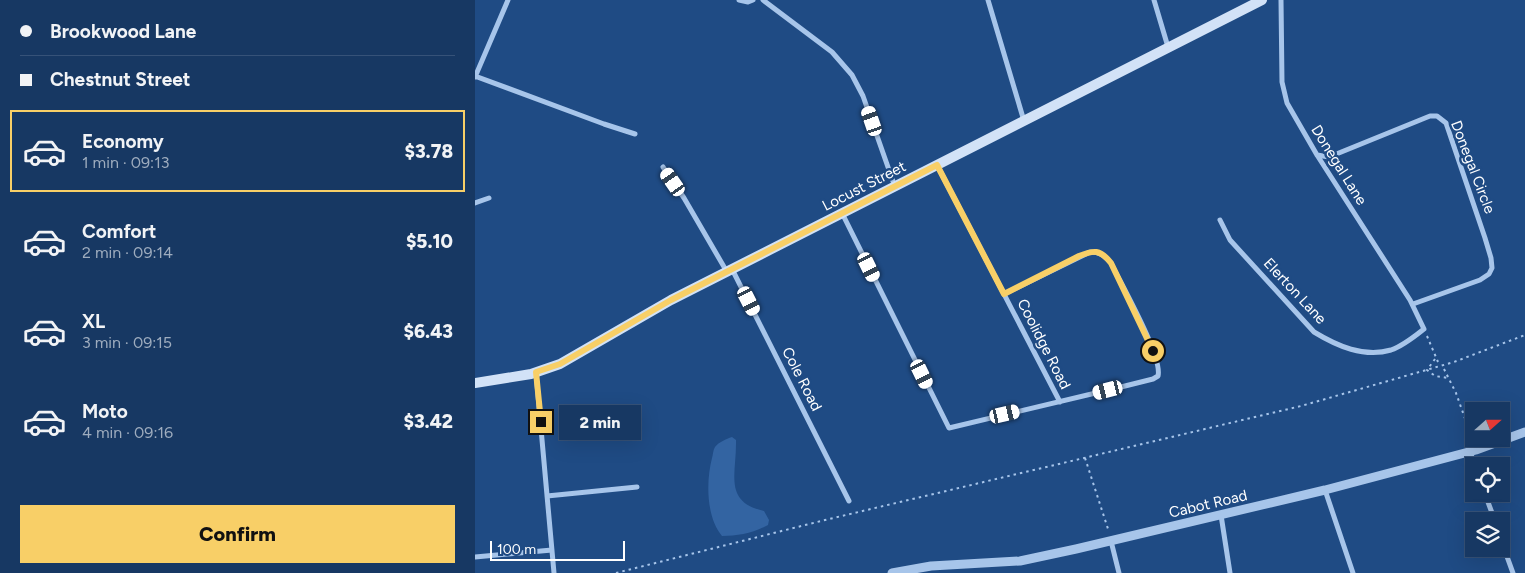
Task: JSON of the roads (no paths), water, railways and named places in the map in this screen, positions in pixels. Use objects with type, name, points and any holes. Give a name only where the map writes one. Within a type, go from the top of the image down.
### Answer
[{"type":"main road","name":"Locust Street","points":[[475,382],[536,372],[560,364],[671,300],[1262,0]]},
{"type":"street","points":[[508,0],[475,77],[635,134]]},
{"type":"street","points":[[739,0],[748,2],[753,0]]},
{"type":"street","points":[[763,0],[832,52],[852,75],[863,96],[895,187]]},
{"type":"street","points":[[988,0],[1024,120]]},
{"type":"street","points":[[1154,0],[1168,48]]},
{"type":"street","name":"Donegal Lane","points":[[1281,0],[1281,67],[1284,94],[1317,155],[1413,304],[1424,329]]},
{"type":"street","name":"Donegal Circle","points":[[1317,155],[1329,157],[1430,116],[1437,116],[1445,123],[1485,238],[1492,268],[1489,274],[1480,280],[1413,304]]},
{"type":"street","name":"Coolidge Road","points":[[937,165],[1060,402]]},
{"type":"street","name":"Cole Road","points":[[663,167],[753,309],[849,501]]},
{"type":"street","points":[[475,203],[489,198]]},
{"type":"street","points":[[842,213],[949,428],[1144,382],[1158,376],[1157,362],[1149,339],[1111,263],[1105,255],[1098,252],[1090,252],[1004,294]]},
{"type":"street","name":"Elerton Lane","points":[[1220,220],[1230,240],[1314,332],[1329,342],[1363,352],[1381,352],[1391,350],[1405,343],[1424,329]]},
{"type":"street","points":[[536,372],[554,573]]},
{"type":"street","name":"Cabot Road","points":[[892,573],[914,571],[931,566],[1020,561],[1111,541],[1325,490],[1473,451],[1525,432]]},
{"type":"street","points":[[1473,451],[1474,457]]},
{"type":"street","points":[[547,496],[637,488]]},
{"type":"street","points":[[1325,490],[1353,573]]},
{"type":"street","points":[[1221,515],[1230,573]]},
{"type":"street","points":[[1111,541],[1119,573]]},
{"type":"street","points":[[475,557],[552,550]]},
{"type":"street","points":[[1507,557],[1513,573]]}]
